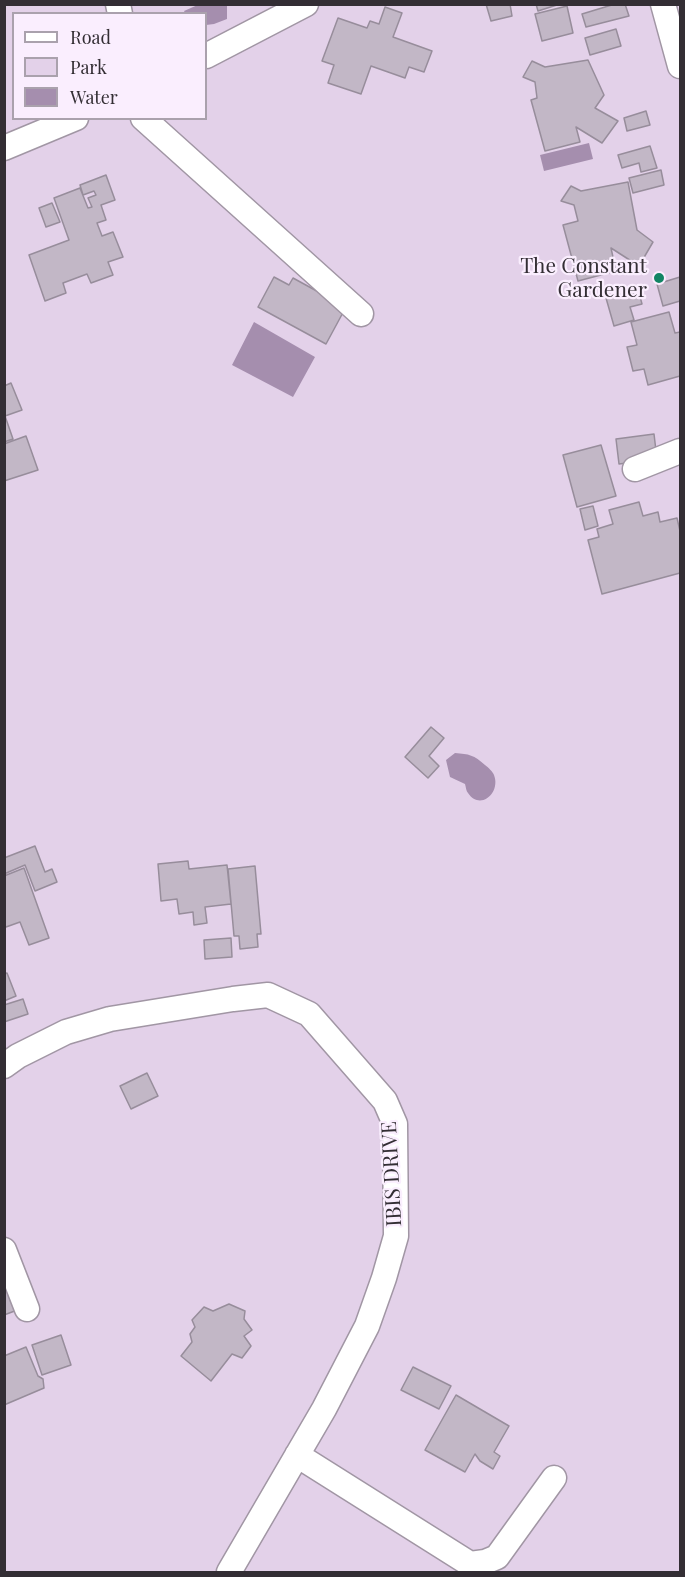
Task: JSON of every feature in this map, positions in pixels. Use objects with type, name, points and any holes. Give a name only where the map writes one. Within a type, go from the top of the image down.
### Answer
[{"type":"street","points":[[207,55],[306,4]]},
{"type":"street","points":[[663,4],[681,66]]},
{"type":"street","points":[[4,148],[71,120]]},
{"type":"street","points":[[145,120],[361,314]]},
{"type":"street","points":[[634,469],[681,451]]},
{"type":"street","name":"IBIS DRIVE","points":[[4,1066],[18,1056],[66,1032],[110,1019],[268,995],[309,1014],[385,1101],[395,1124],[396,1236],[384,1278],[367,1326],[324,1409],[229,1572]]},
{"type":"street","points":[[4,1250],[27,1309]]},
{"type":"street","points":[[297,1455],[471,1564],[497,1557],[554,1478]]},
{"type":"green space","points":[[5,5],[680,5],[680,1572],[5,1572]]},
{"type":"water","points":[[200,4],[227,5],[227,19],[207,25],[207,12],[184,11]]},
{"type":"water","points":[[589,143],[593,159],[544,171],[540,155]]},
{"type":"water","points":[[254,322],[315,357],[293,397],[232,365]]},
{"type":"water","points":[[455,753],[474,757],[493,772],[495,788],[488,798],[478,800],[473,798],[467,792],[465,784],[450,777],[446,760]]},
{"type":"building","points":[[486,4],[510,4],[512,16],[491,21]]},
{"type":"building","points":[[536,4],[560,4],[538,11]]},
{"type":"building","points":[[615,4],[625,4],[629,16],[586,27],[582,14]]},
{"type":"building","points":[[567,6],[573,33],[542,41],[535,14]]},
{"type":"building","points":[[385,7],[402,13],[393,37],[432,51],[424,72],[409,67],[405,78],[371,66],[361,94],[328,83],[334,65],[322,61],[338,18],[367,28],[370,21],[379,24]]},
{"type":"building","points":[[616,29],[621,46],[590,55],[585,38]]},
{"type":"building","points":[[588,60],[604,95],[595,108],[618,121],[602,143],[576,127],[580,142],[545,151],[531,100],[537,98],[535,82],[523,77],[532,61],[545,67]]},
{"type":"building","points":[[646,111],[650,125],[627,131],[624,118]]},
{"type":"building","points":[[650,146],[657,168],[641,172],[639,163],[622,168],[618,155]]},
{"type":"building","points":[[661,170],[664,185],[633,193],[629,178]]},
{"type":"building","points":[[106,175],[115,200],[101,205],[106,220],[97,223],[102,236],[113,232],[123,257],[108,262],[113,275],[91,283],[87,274],[63,283],[66,293],[45,301],[29,255],[69,240],[54,198],[80,188],[88,208],[92,207],[88,198],[96,195],[94,191],[83,195],[80,185]]},
{"type":"building","points":[[628,182],[637,230],[653,242],[639,266],[611,248],[616,271],[578,281],[563,225],[578,221],[574,205],[561,201],[571,186],[581,191]]},
{"type":"building","points":[[52,203],[60,222],[46,227],[39,208]]},
{"type":"building","points":[[274,277],[289,285],[293,278],[346,307],[326,344],[258,307]]},
{"type":"building","points":[[680,277],[680,301],[663,306],[657,284]]},
{"type":"building","points":[[638,289],[642,304],[630,307],[634,320],[614,326],[606,298]]},
{"type":"building","points":[[669,312],[675,333],[680,332],[680,376],[648,385],[644,369],[633,371],[627,347],[637,345],[631,322]]},
{"type":"building","points":[[11,383],[22,410],[5,416],[13,439],[4,442],[4,386]]},
{"type":"building","points":[[654,434],[657,459],[619,464],[616,439]]},
{"type":"building","points":[[26,436],[38,470],[4,481],[4,444]]},
{"type":"building","points":[[601,445],[616,496],[577,507],[563,455]]},
{"type":"building","points":[[639,502],[643,516],[658,512],[660,522],[677,518],[680,531],[680,573],[602,594],[588,540],[599,537],[597,529],[613,524],[609,510]]},
{"type":"building","points":[[593,506],[598,526],[585,530],[580,509]]},
{"type":"building","points":[[431,727],[444,738],[429,756],[439,766],[428,778],[405,757]]},
{"type":"building","points":[[35,846],[45,872],[52,869],[57,882],[35,891],[25,865],[4,874],[4,858]]},
{"type":"building","points":[[188,861],[189,869],[227,865],[231,904],[205,907],[207,923],[194,925],[193,912],[179,914],[177,899],[161,901],[158,864]]},
{"type":"building","points":[[255,866],[261,934],[257,934],[258,947],[240,949],[239,936],[234,936],[228,869]]},
{"type":"building","points":[[24,868],[49,938],[29,945],[20,922],[6,927],[4,923],[4,876]]},
{"type":"building","points":[[231,938],[232,957],[205,959],[204,940]]},
{"type":"building","points":[[7,973],[16,996],[4,1001],[4,974]]},
{"type":"building","points":[[23,999],[28,1014],[4,1022],[4,1005]]},
{"type":"building","points":[[147,1073],[158,1096],[131,1109],[120,1086]]},
{"type":"building","points":[[4,1268],[20,1309],[4,1315]]},
{"type":"building","points":[[229,1304],[245,1311],[244,1319],[252,1330],[244,1336],[251,1346],[242,1358],[232,1354],[211,1381],[181,1356],[192,1342],[190,1334],[195,1327],[192,1320],[204,1307],[213,1311]]},
{"type":"building","points":[[61,1335],[71,1365],[42,1375],[32,1345]]},
{"type":"building","points":[[26,1347],[38,1376],[43,1379],[44,1388],[4,1405],[4,1356]]},
{"type":"building","points":[[413,1367],[451,1386],[439,1409],[401,1390]]},
{"type":"building","points":[[456,1395],[509,1426],[494,1452],[500,1456],[493,1469],[480,1461],[475,1454],[465,1472],[425,1450]]},
{"type":"place","name":"The Constant Gardener","points":[[659,278]]}]
